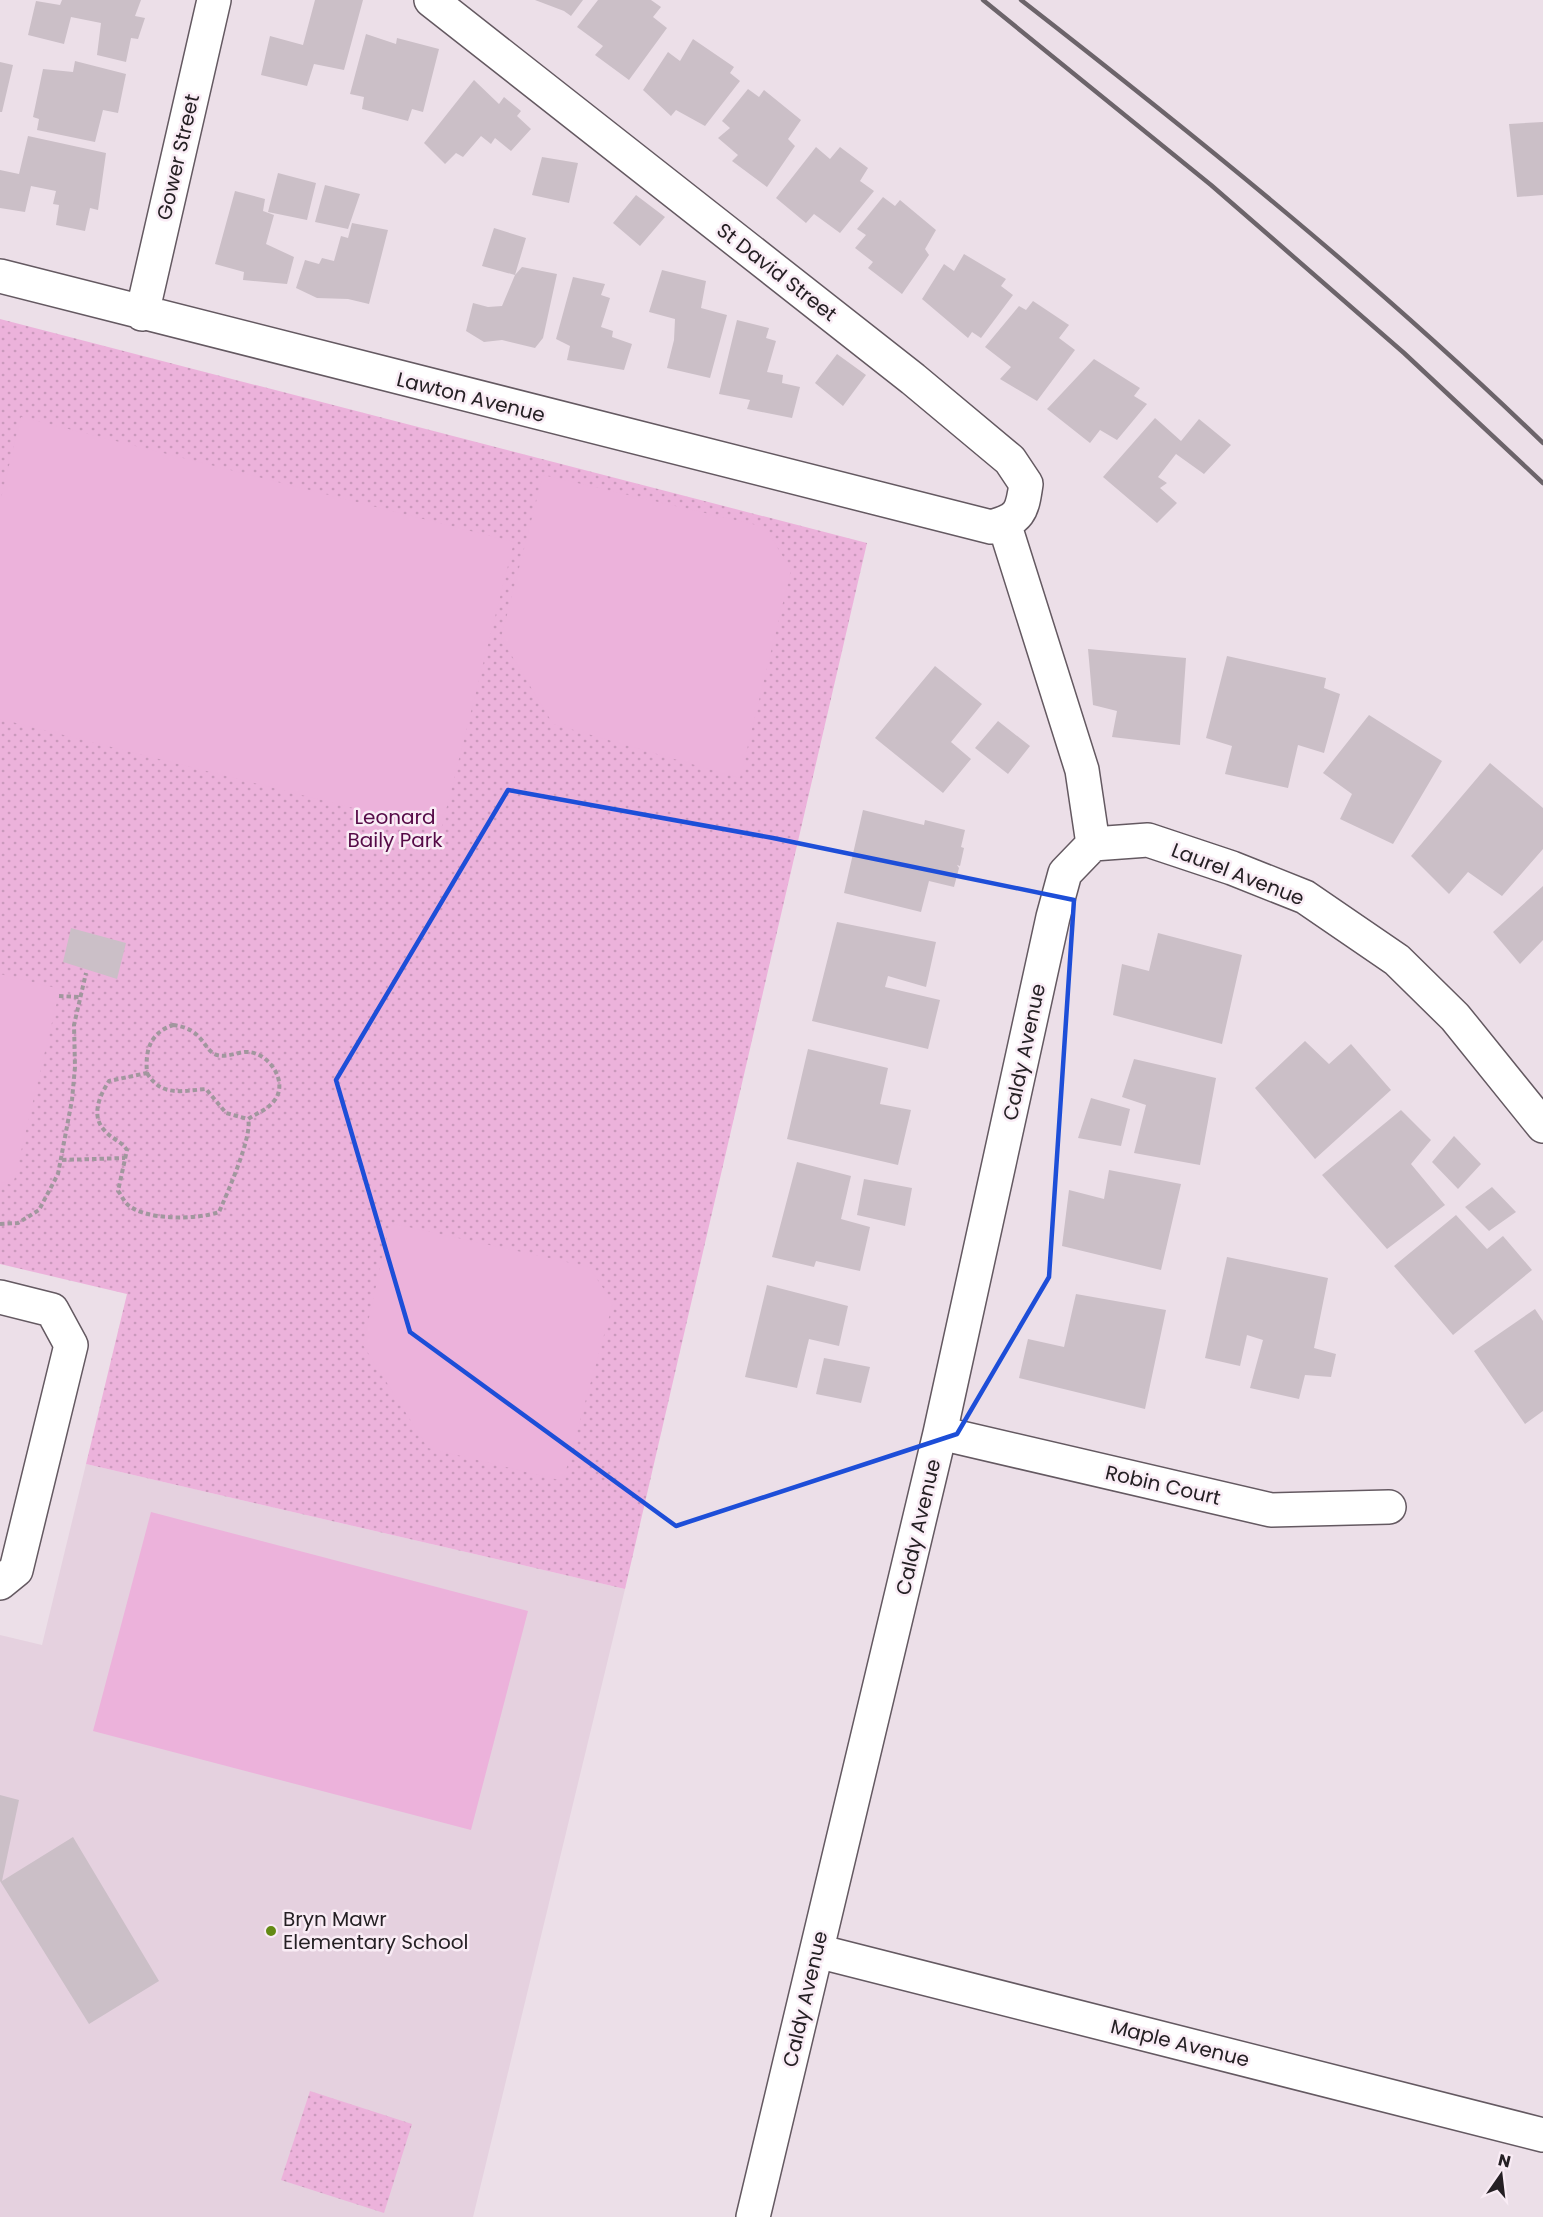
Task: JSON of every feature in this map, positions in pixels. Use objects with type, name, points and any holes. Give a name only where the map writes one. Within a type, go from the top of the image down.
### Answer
[{"type":"street","name":"Gower Street","points":[[142,314],[214,0]]},
{"type":"street","name":"St David Street","points":[[431,0],[913,379],[1010,460],[1026,484],[1023,507],[1013,520],[1004,523]]},
{"type":"street","name":"Lawton Avenue","points":[[0,276],[142,314],[991,527],[1004,523]]},
{"type":"street","points":[[1004,523],[1082,770],[1093,844]]},
{"type":"street","name":"Laurel Avenue","points":[[1093,844],[1148,840],[1232,868],[1305,897],[1397,960],[1455,1017],[1543,1126]]},
{"type":"street","name":"Caldy Avenue","points":[[753,2217],[940,1433],[1053,917],[1065,873],[1093,844]]},
{"type":"street","points":[[0,1297],[52,1310],[71,1345],[16,1570],[0,1583]]},
{"type":"street","name":"Robin Court","points":[[940,1433],[1270,1510],[1389,1508]]},
{"type":"street","name":"Maple Avenue","points":[[817,1951],[1543,2135]]},
{"type":"path","points":[[0,1224],[18,1223],[39,1210],[51,1192],[62,1160],[75,1067],[74,1025],[86,973]]},
{"type":"path","points":[[59,996],[80,997]]},
{"type":"path","points":[[173,1025],[195,1031],[214,1054],[225,1056],[248,1051],[258,1054],[278,1075],[279,1087],[276,1099],[268,1107],[248,1119],[226,1113],[206,1089],[189,1093],[163,1089],[153,1084],[147,1073],[146,1053],[152,1039],[160,1029],[173,1025]]},
{"type":"path","points":[[147,1073],[109,1081],[101,1094],[97,1108],[100,1125],[127,1150],[118,1191],[126,1204],[159,1216],[207,1216],[219,1212],[247,1138],[250,1126],[248,1119]]},
{"type":"path","points":[[62,1160],[125,1158]]},
{"type":"highlighted area","points":[[508,790],[773,838],[1074,900],[1049,1277],[957,1434],[676,1526],[410,1332],[336,1080]]},
{"type":"shaded area","name":"Bryn Mawr Elementary School","points":[[86,1464],[625,1589],[473,2217],[0,2217],[0,1635],[42,1645]]},
{"type":"green space","name":"Leonard Baily Park","points":[[0,319],[867,543],[625,1589],[86,1464],[127,1294],[0,1264]]},
{"type":"green space","points":[[21,417],[514,542],[441,830],[0,719],[0,502]]},
{"type":"green space","points":[[543,475],[765,527],[791,570],[740,778],[553,724],[501,638]]},
{"type":"green space","points":[[0,974],[60,989],[13,1185],[0,1182]]},
{"type":"green space","points":[[390,1223],[589,1267],[613,1303],[563,1481],[428,1448],[363,1345]]},
{"type":"green space","points":[[151,1512],[528,1611],[471,1830],[93,1731]]},
{"type":"green space","points":[[310,2091],[412,2124],[384,2213],[281,2180]]},
{"type":"building","points":[[62,0],[141,0],[135,16],[145,18],[138,39],[131,38],[126,62],[97,55],[101,23],[71,17],[64,44],[28,35],[36,1],[60,5]]},
{"type":"building","points":[[315,0],[363,0],[344,70],[314,64],[307,86],[261,75],[270,36],[303,45]]},
{"type":"building","points":[[535,0],[583,0],[571,16]]},
{"type":"building","points":[[598,0],[651,0],[661,7],[653,17],[667,28],[629,80],[595,55],[603,46],[577,27]]},
{"type":"building","points":[[366,34],[396,44],[397,38],[439,49],[423,112],[412,109],[408,121],[362,109],[364,97],[350,94]]},
{"type":"building","points":[[693,39],[734,67],[730,73],[740,81],[705,126],[676,110],[671,116],[643,90],[668,52],[680,61]]},
{"type":"building","points":[[75,61],[126,74],[118,113],[103,110],[95,142],[37,130],[39,119],[33,117],[43,69],[73,72]]},
{"type":"building","points":[[0,62],[13,65],[2,112],[0,112]]},
{"type":"building","points":[[474,80],[499,104],[504,97],[521,111],[517,116],[531,129],[511,151],[495,138],[491,144],[481,136],[463,157],[456,153],[445,164],[424,143]]},
{"type":"building","points":[[748,89],[759,97],[764,90],[801,120],[788,139],[795,146],[767,187],[732,161],[738,155],[718,138],[730,128],[722,121]]},
{"type":"building","points":[[1543,122],[1543,195],[1517,197],[1509,124]]},
{"type":"building","points":[[28,136],[106,153],[98,210],[90,208],[85,231],[56,225],[59,205],[53,204],[56,191],[31,186],[25,212],[0,208],[0,170],[19,174]]},
{"type":"building","points":[[816,147],[830,159],[840,147],[868,168],[860,181],[874,191],[840,233],[814,214],[806,223],[776,198]]},
{"type":"building","points":[[542,157],[578,163],[569,203],[532,195]]},
{"type":"building","points":[[278,173],[316,183],[307,220],[268,212]]},
{"type":"building","points":[[325,185],[360,194],[348,229],[315,222]]},
{"type":"building","points":[[235,191],[265,199],[263,211],[274,215],[266,244],[294,257],[287,284],[243,280],[244,272],[215,264]]},
{"type":"building","points":[[636,195],[665,217],[640,246],[613,223]]},
{"type":"building","points":[[883,197],[895,206],[900,200],[936,230],[925,249],[929,255],[902,294],[868,268],[873,262],[855,248],[866,235],[857,229]]},
{"type":"building","points":[[352,223],[388,230],[369,304],[348,299],[317,298],[296,288],[305,260],[319,264],[322,258],[334,261],[341,236],[348,238]]},
{"type":"building","points":[[494,228],[526,238],[515,275],[482,266]]},
{"type":"building","points":[[964,254],[1006,279],[1001,286],[1013,295],[981,338],[972,332],[968,338],[922,299],[944,264],[954,271]]},
{"type":"building","points":[[522,267],[557,274],[543,338],[535,348],[502,340],[484,342],[466,331],[473,303],[488,307],[502,306],[515,275]]},
{"type":"building","points":[[662,270],[706,281],[701,308],[727,315],[710,378],[667,368],[674,340],[675,319],[649,312]]},
{"type":"building","points":[[573,277],[605,284],[601,295],[610,298],[601,327],[613,331],[612,337],[632,344],[624,370],[567,360],[570,346],[556,339]]},
{"type":"building","points":[[1033,301],[1069,325],[1059,338],[1075,350],[1037,401],[1000,379],[1011,367],[985,347],[1019,306],[1026,310]]},
{"type":"building","points":[[737,320],[769,328],[766,338],[776,341],[767,372],[783,375],[782,383],[800,387],[792,418],[747,409],[750,400],[719,394]]},
{"type":"building","points":[[837,354],[866,375],[843,406],[815,383]]},
{"type":"building","points":[[1094,359],[1140,388],[1134,396],[1147,404],[1117,440],[1100,430],[1090,443],[1047,409]]},
{"type":"building","points":[[1155,418],[1181,441],[1199,419],[1231,445],[1204,474],[1176,454],[1158,477],[1167,483],[1160,488],[1177,503],[1157,523],[1103,477]]},
{"type":"building","points":[[1088,649],[1186,658],[1180,745],[1112,737],[1117,711],[1093,705]]},
{"type":"building","points":[[1227,656],[1326,678],[1324,688],[1340,694],[1324,753],[1298,745],[1288,788],[1225,774],[1232,746],[1206,738]]},
{"type":"building","points":[[935,666],[982,704],[951,742],[971,759],[943,793],[875,738]]},
{"type":"building","points":[[1369,715],[1442,761],[1393,844],[1340,819],[1352,794],[1323,773]]},
{"type":"building","points":[[998,721],[1030,746],[1008,774],[975,748]]},
{"type":"building","points":[[1490,763],[1543,808],[1543,849],[1502,896],[1468,872],[1449,894],[1411,856]]},
{"type":"building","points":[[863,810],[924,825],[925,820],[965,830],[961,847],[964,848],[960,866],[957,865],[959,868],[954,887],[929,881],[921,912],[844,893]]},
{"type":"building","points":[[1543,886],[1543,940],[1520,964],[1493,932]]},
{"type":"building","points":[[837,922],[936,942],[926,987],[888,976],[885,987],[940,1000],[928,1049],[812,1021]]},
{"type":"building","points":[[71,928],[126,943],[117,979],[63,962]]},
{"type":"building","points":[[1158,933],[1242,955],[1222,1044],[1113,1015],[1122,964],[1149,971]]},
{"type":"building","points":[[1305,1041],[1329,1064],[1351,1044],[1391,1090],[1315,1159],[1255,1088]]},
{"type":"building","points":[[808,1049],[888,1068],[880,1104],[911,1110],[898,1165],[787,1139]]},
{"type":"building","points":[[1134,1059],[1216,1078],[1200,1165],[1134,1153],[1146,1105],[1122,1097]]},
{"type":"building","points":[[1091,1098],[1130,1109],[1121,1146],[1078,1138]]},
{"type":"building","points":[[1401,1110],[1431,1140],[1411,1164],[1445,1205],[1387,1249],[1322,1175]]},
{"type":"building","points":[[1454,1136],[1481,1164],[1458,1189],[1432,1162]]},
{"type":"building","points":[[797,1162],[851,1176],[841,1219],[870,1227],[860,1271],[816,1261],[814,1267],[772,1257]]},
{"type":"building","points":[[1109,1170],[1181,1184],[1161,1270],[1062,1246],[1069,1190],[1104,1199]]},
{"type":"building","points":[[864,1179],[912,1188],[905,1226],[857,1215]]},
{"type":"building","points":[[1492,1187],[1516,1212],[1489,1231],[1465,1207]]},
{"type":"building","points":[[1456,1215],[1487,1249],[1503,1236],[1532,1270],[1453,1335],[1394,1266]]},
{"type":"building","points":[[1227,1257],[1328,1278],[1314,1348],[1336,1354],[1331,1377],[1305,1375],[1299,1399],[1250,1388],[1263,1340],[1247,1335],[1240,1366],[1205,1358]]},
{"type":"building","points":[[767,1285],[848,1306],[839,1346],[809,1339],[797,1388],[745,1377]]},
{"type":"building","points":[[1076,1294],[1166,1310],[1145,1409],[1019,1378],[1028,1339],[1064,1347]]},
{"type":"building","points":[[1535,1309],[1543,1321],[1543,1411],[1525,1424],[1474,1351]]},
{"type":"building","points":[[824,1358],[870,1367],[861,1403],[816,1394]]},
{"type":"building","points":[[0,1795],[19,1800],[2,1881],[73,1837],[159,1981],[89,2024],[0,1881]]},
{"type":"railway","points":[[983,0],[1211,185],[1404,353],[1543,483]]},
{"type":"railway","points":[[1021,0],[1288,214],[1418,326],[1543,443]]},
{"type":"place","name":"Bryn Mawr Elementary School","points":[[271,1931]]}]
